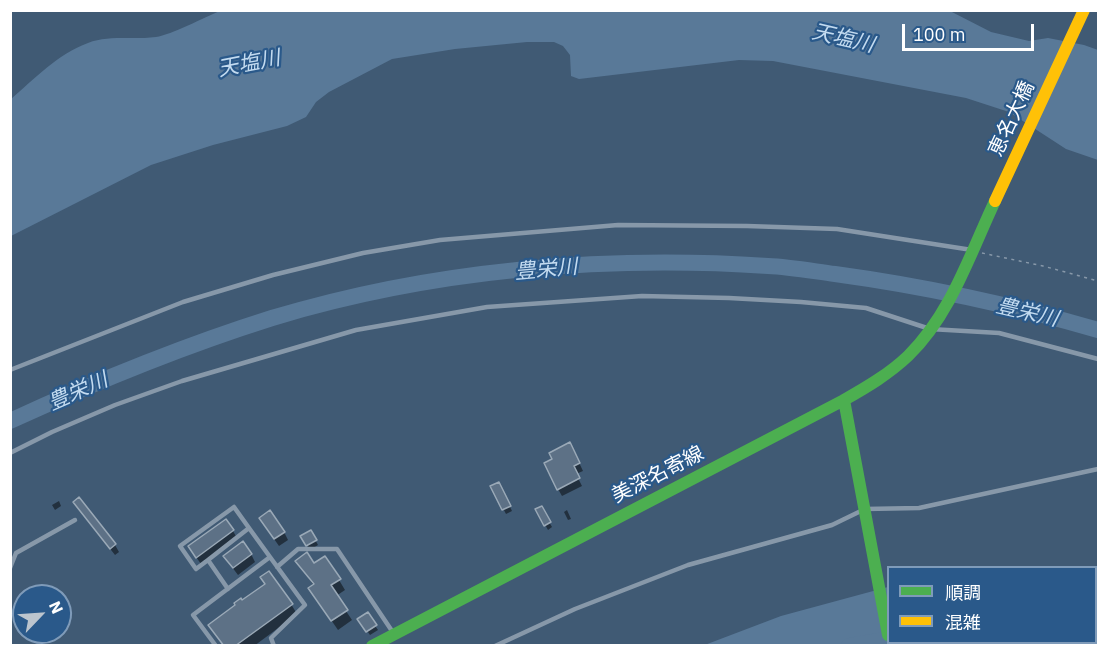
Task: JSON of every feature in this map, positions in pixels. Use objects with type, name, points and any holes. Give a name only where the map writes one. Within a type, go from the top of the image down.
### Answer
[{"type":"main road","name":"恵名大橋","points":[[941,313],[973,250],[1083,10]]},
{"type":"main road","name":"美深名寄線","points":[[372,645],[844,400],[887,374],[919,345],[941,313]]},
{"type":"main road","points":[[844,400],[887,630]]},
{"type":"lane","points":[[10,370],[183,302],[273,275],[363,253],[440,240],[618,225],[747,226],[837,229],[973,250]]},
{"type":"lane","points":[[10,453],[115,405],[182,381],[356,330],[487,307],[642,296],[801,302],[866,308],[930,329],[999,333],[1098,359]]},
{"type":"lane","points":[[495,645],[575,609],[688,565],[832,525],[865,509],[919,508],[1098,469]]},
{"type":"lane","points":[[249,528],[196,569],[180,546],[234,507],[304,604],[271,638],[274,645]]},
{"type":"lane","points":[[10,568],[16,553],[75,520]]},
{"type":"lane","points":[[277,567],[298,549],[337,549],[394,634]]},
{"type":"lane","points":[[216,645],[193,615],[270,557]]},
{"type":"lane","points":[[208,560],[228,589]]},
{"type":"path","points":[[973,250],[1098,281]]},
{"type":"water","name":"天塩川","points":[[220,11],[950,11],[991,32],[1029,41],[1048,38],[1098,50],[1098,160],[1066,149],[1009,112],[966,98],[773,61],[739,60],[579,79],[571,76],[570,55],[563,46],[554,42],[527,42],[455,49],[392,59],[329,92],[316,102],[306,117],[287,126],[213,145],[151,165],[11,236],[10,100],[56,60],[88,43],[113,38],[162,36]]},
{"type":"water","points":[[887,587],[887,632],[845,645],[702,646],[781,616]]},
{"type":"building","points":[[570,442],[580,463],[574,466],[580,478],[557,490],[544,463],[552,459],[549,453]]},
{"type":"building","points":[[499,482],[511,506],[502,510],[490,486]]},
{"type":"building","points":[[79,497],[116,544],[110,549],[73,502]]},
{"type":"building","points":[[542,506],[551,522],[544,526],[535,509]]},
{"type":"building","points":[[270,510],[285,532],[274,539],[259,518]]},
{"type":"building","points":[[226,519],[234,530],[196,558],[188,546]]},
{"type":"building","points":[[311,530],[317,540],[306,546],[300,536]]},
{"type":"building","points":[[243,541],[252,554],[233,568],[223,556]]},
{"type":"building","points":[[307,552],[314,563],[325,556],[341,579],[331,585],[348,610],[331,621],[308,588],[314,584],[295,561]]},
{"type":"building","points":[[269,571],[293,604],[235,646],[224,646],[208,625],[235,605],[234,603],[265,584],[260,577]]},
{"type":"building","points":[[368,612],[377,625],[366,632],[357,619]]},
{"type":"waterway","name":"豊栄川","points":[[10,421],[140,365],[272,318],[393,288],[517,270],[643,263],[785,267],[934,290],[1000,304],[1098,330]]},
{"type":"waterway","points":[[849,646],[887,639]]},
{"type":"traffic: fast","points":[[372,646],[844,400],[901,363],[923,339],[948,302],[995,201]]},
{"type":"traffic: fast","points":[[844,400],[887,630]]},
{"type":"traffic: slow","points":[[995,201],[1084,10]]}]
